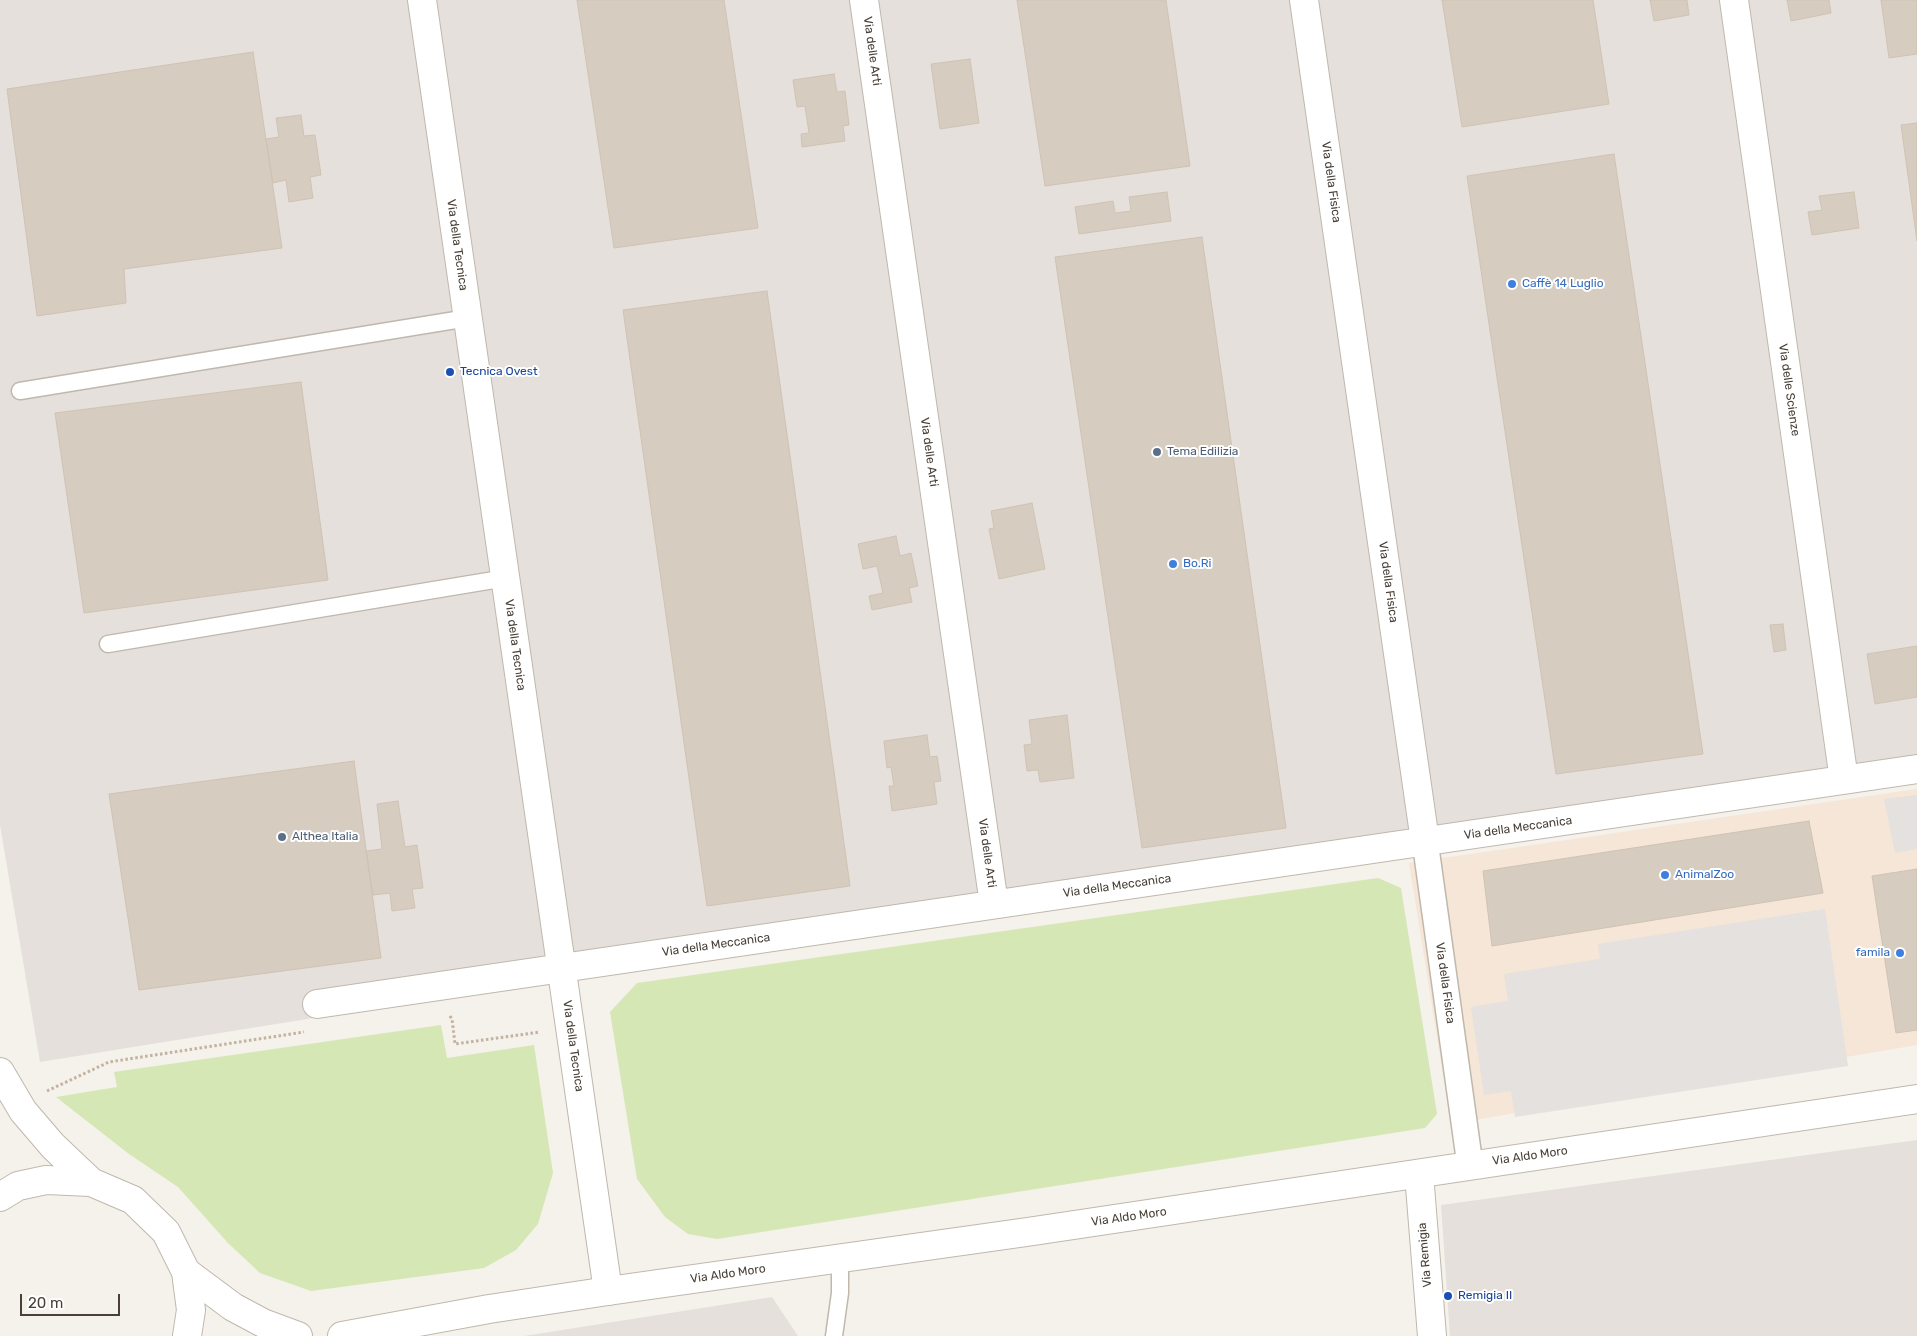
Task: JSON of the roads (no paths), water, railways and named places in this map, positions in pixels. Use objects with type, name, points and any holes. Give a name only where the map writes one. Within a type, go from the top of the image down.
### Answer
[{"type":"street","name":"Via della Tecnica","points":[[422,0],[608,1291]]},
{"type":"street","name":"Via delle Arti","points":[[864,0],[994,904]]},
{"type":"street","name":"Via della Fisica","points":[[1304,0],[1426,841],[1470,1165]]},
{"type":"street","name":"Via delle Scienze","points":[[1734,0],[1844,780]]},
{"type":"street","name":"Via della Meccanica","points":[[317,1004],[1917,769]]},
{"type":"street","points":[[0,1072],[23,1111],[53,1146],[91,1182],[133,1200],[166,1232],[186,1272],[191,1310],[187,1336]]},
{"type":"street","name":"Via Aldo Moro","points":[[342,1336],[489,1309],[608,1291],[840,1259],[1917,1099]]},
{"type":"street","name":"Via Remigia","points":[[1419,1174],[1432,1336]]},
{"type":"street","points":[[0,1196],[18,1186],[46,1180],[91,1182]]},
{"type":"street","points":[[186,1272],[233,1307],[263,1323],[298,1336]]},
{"type":"lane","points":[[20,391],[468,318]]},
{"type":"lane","points":[[108,644],[506,578]]},
{"type":"lane","points":[[834,1336],[840,1293],[840,1259]]},
{"type":"place","name":"Caffè 14 Luglio","points":[[1512,284]]},
{"type":"place","name":"Tecnica Ovest","points":[[450,372]]},
{"type":"place","name":"Tema Edilizia","points":[[1157,452]]},
{"type":"place","name":"Bo.Ri","points":[[1173,564]]},
{"type":"place","name":"Althea Italia","points":[[282,837]]},
{"type":"place","name":"AnimalZoo","points":[[1665,875]]},
{"type":"place","name":"famila","points":[[1900,953]]},
{"type":"place","name":"Remigia II","points":[[1448,1296]]}]
